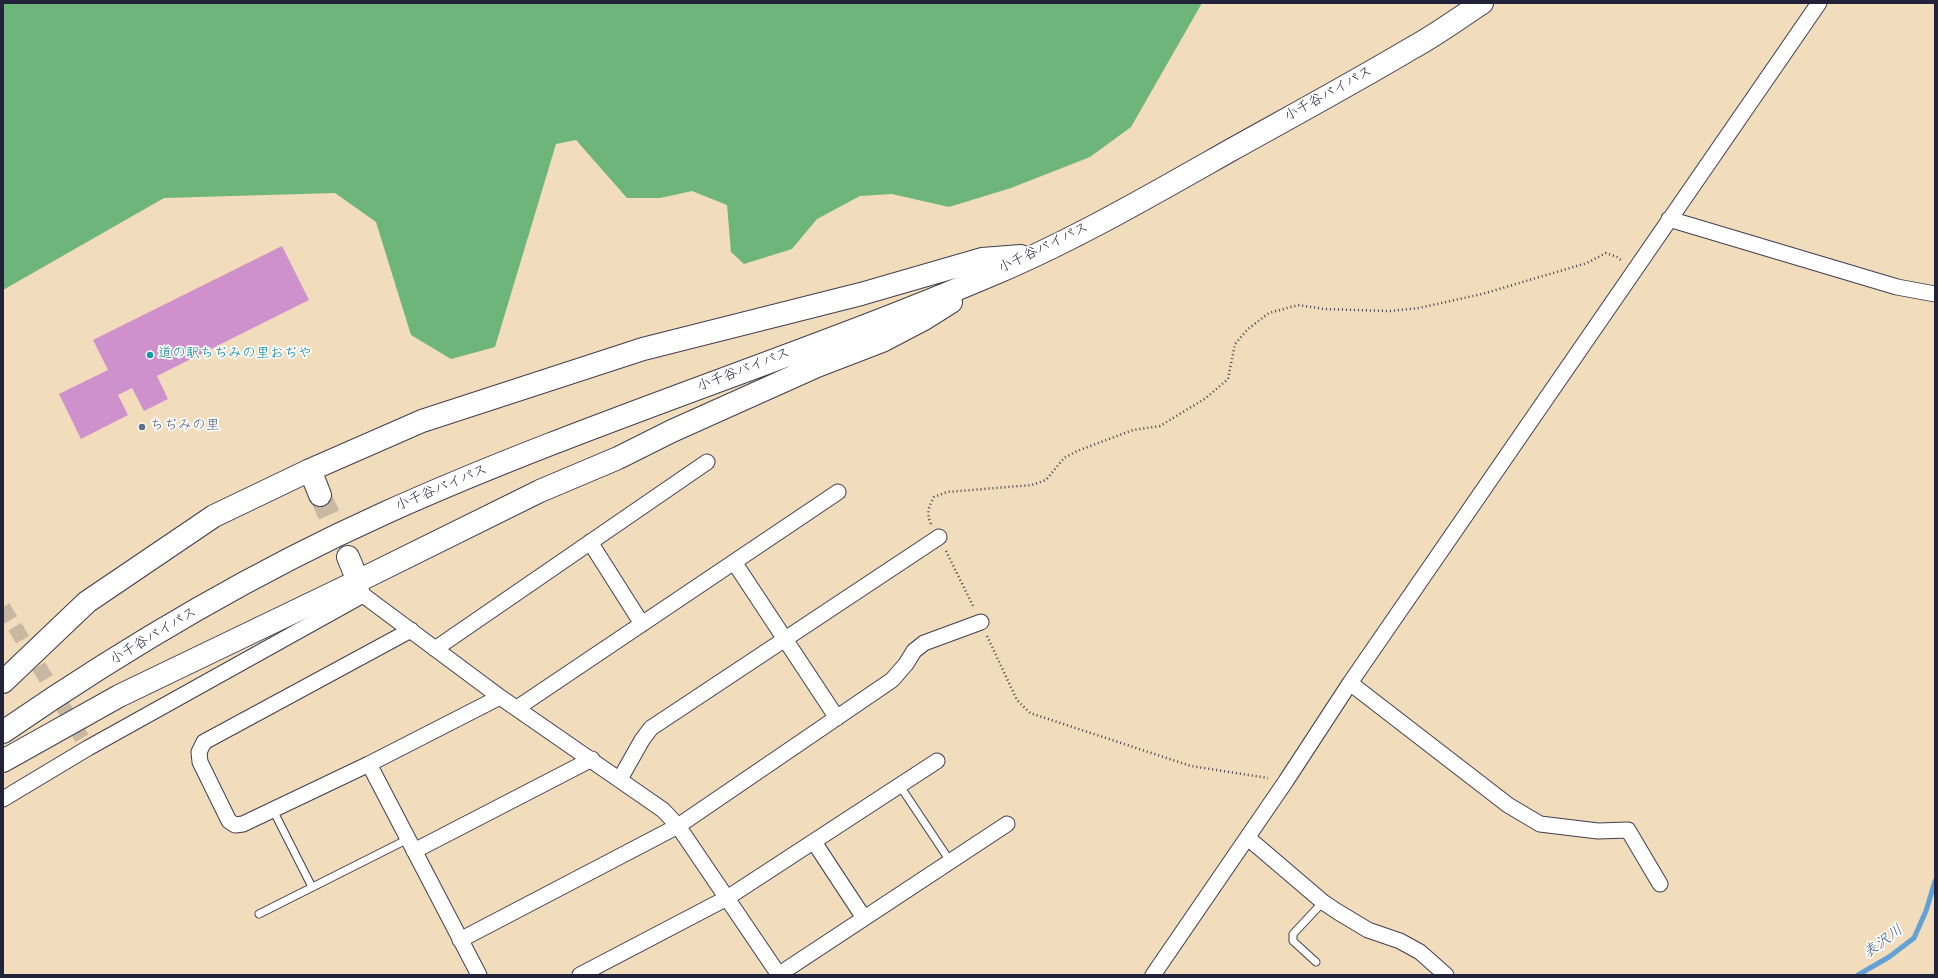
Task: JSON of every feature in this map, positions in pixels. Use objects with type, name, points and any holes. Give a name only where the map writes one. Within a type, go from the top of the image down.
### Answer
[{"type":"highway","name":"小千谷バイパス","points":[[3,732],[174,623],[284,563],[383,514],[519,456],[837,336],[998,272],[1034,255],[1136,204],[1330,95],[1416,46],[1482,3]]},
{"type":"highway","points":[[3,682],[86,602],[214,516],[310,470],[422,421],[643,349],[861,294],[982,259],[1034,255]]},
{"type":"highway","points":[[3,761],[119,696],[361,588],[540,491],[618,458],[672,431],[817,366],[882,341],[924,319],[998,272]]},
{"type":"highway","points":[[310,470],[320,495]]},
{"type":"highway","points":[[348,557],[361,588]]},
{"type":"street","points":[[1153,975],[1248,838],[1350,683],[1819,3]]},
{"type":"street","points":[[1668,220],[1897,287],[1935,294]]},
{"type":"street","points":[[435,649],[707,462]]},
{"type":"street","points":[[516,708],[838,492]]},
{"type":"street","points":[[620,779],[642,740],[651,728],[939,537]]},
{"type":"street","points":[[590,542],[642,624]]},
{"type":"street","points":[[734,562],[836,718]]},
{"type":"street","points":[[3,800],[88,748],[361,588],[410,630],[500,697],[663,810],[678,826],[779,975],[1007,824]]},
{"type":"street","points":[[460,940],[678,826],[892,680],[906,664],[914,651],[924,643],[980,622]]},
{"type":"street","points":[[410,630],[204,742],[199,752],[200,762],[229,821],[235,825],[243,824],[369,764],[500,697]]},
{"type":"street","points":[[1350,683],[1508,805],[1540,824],[1598,830],[1628,830],[1660,884]]},
{"type":"street","points":[[411,845],[592,760]]},
{"type":"street","points":[[580,975],[727,898],[937,761]]},
{"type":"street","points":[[369,764],[479,975]]},
{"type":"street","points":[[1248,838],[1323,902],[1368,930],[1400,940],[1420,952],[1441,974]]},
{"type":"street","points":[[814,842],[864,918]]},
{"type":"lane","points":[[900,786],[950,861]]},
{"type":"lane","points":[[273,810],[312,887]]},
{"type":"lane","points":[[259,914],[312,887],[411,845]]},
{"type":"lane","points":[[1316,962],[1293,941],[1293,934],[1323,902]]},
{"type":"path","points":[[1286,781],[1191,766],[1030,713],[1017,700],[939,537],[928,518],[928,507],[934,497],[947,492],[1032,485],[1046,480],[1064,458],[1077,451],[1133,430],[1160,426],[1206,398],[1228,379],[1235,344],[1248,329],[1269,313],[1298,305],[1324,309],[1382,311],[1419,308],[1482,294],[1587,263],[1606,253],[1617,257],[1633,272]]},
{"type":"green space","points":[[3,3],[1202,3],[1131,127],[1090,157],[1011,188],[949,207],[892,194],[860,196],[817,219],[792,249],[744,264],[731,252],[727,205],[692,191],[660,198],[627,198],[576,140],[556,144],[495,347],[451,359],[411,335],[376,222],[335,193],[164,198],[3,290]]},
{"type":"building","name":"道の駅ちぢみの里おぢや","points":[[282,246],[309,300],[157,376],[168,399],[144,411],[132,388],[118,395],[128,415],[81,439],[59,394],[108,370],[93,340]]},
{"type":"waterway","name":"表沢川","points":[[1858,975],[1889,957],[1914,938],[1926,911],[1935,881]]},
{"type":"tunnel","points":[[320,495],[348,557]]},
{"type":"tunnel","points":[[3,607],[88,748]]},
{"type":"place","name":"道の駅ちぢみの里おぢや","points":[[150,355]]},
{"type":"place","name":"ちぢみの里","points":[[142,427]]}]
